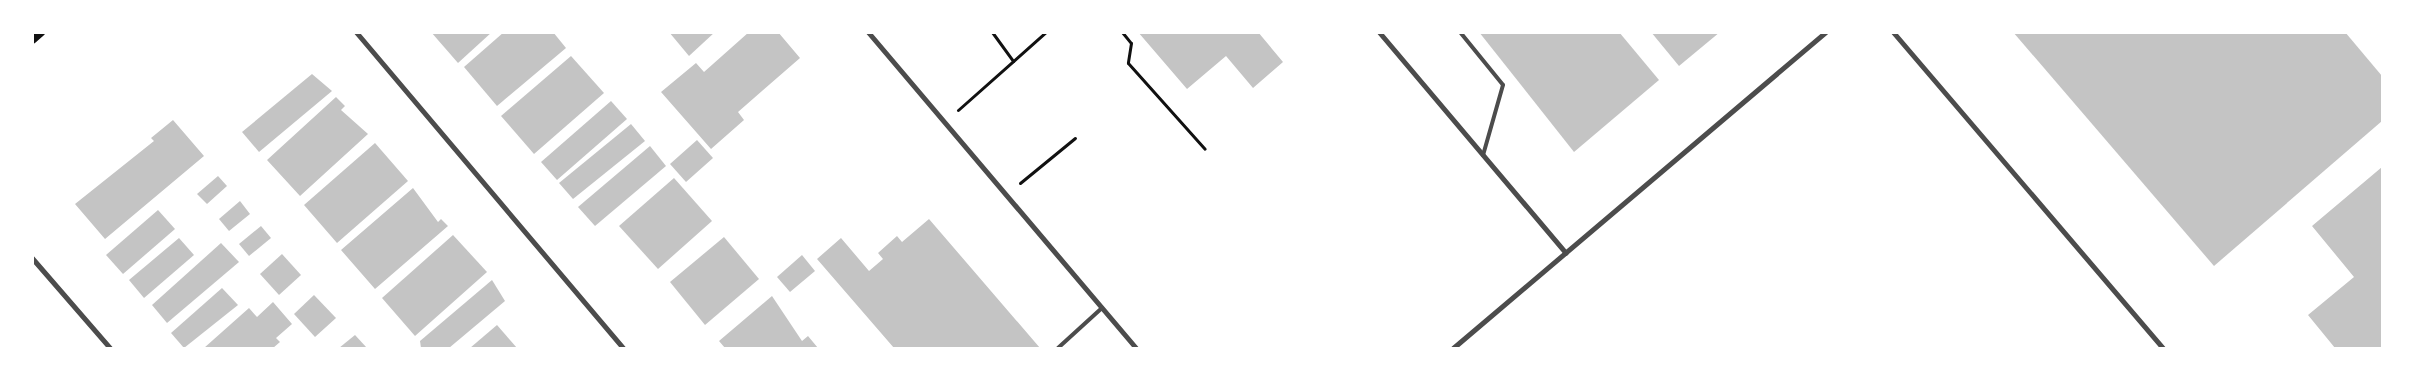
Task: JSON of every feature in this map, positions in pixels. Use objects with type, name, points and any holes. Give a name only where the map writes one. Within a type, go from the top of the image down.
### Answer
[{"type":"main road","points":[[32,39],[40,32]]},
{"type":"street","points":[[356,32],[623,348]]},
{"type":"street","points":[[868,32],[1136,348]]},
{"type":"street","points":[[1379,32],[1566,252]]},
{"type":"street","points":[[1453,348],[1825,32]]},
{"type":"street","points":[[1893,32],[2163,348]]},
{"type":"street","points":[[32,258],[110,348]]},
{"type":"lane","points":[[1460,32],[1503,85],[1483,155]]},
{"type":"lane","points":[[1058,348],[1102,308]]},
{"type":"path","points":[[992,32],[1013,61]]},
{"type":"path","points":[[944,122],[1046,32]]},
{"type":"path","points":[[1122,32],[1131,43],[1128,63],[1205,149]]},
{"type":"path","points":[[1006,194],[1075,138]]},
{"type":"building","points":[[431,32],[492,32],[458,63]]},
{"type":"building","points":[[504,32],[553,32],[566,48],[497,106],[464,67]]},
{"type":"building","points":[[669,32],[715,32],[689,56]]},
{"type":"building","points":[[749,32],[778,32],[800,58],[738,112],[744,120],[711,149],[661,92],[696,63],[704,72]]},
{"type":"building","points":[[1138,32],[1258,32],[1283,62],[1253,88],[1226,56],[1187,89]]},
{"type":"building","points":[[1479,32],[1619,32],[1659,80],[1574,152]]},
{"type":"building","points":[[1651,32],[1720,32],[1679,66]]},
{"type":"building","points":[[2013,32],[2345,32],[2382,76],[2382,121],[2214,266]]},
{"type":"building","points":[[571,56],[604,93],[534,154],[501,116]]},
{"type":"building","points":[[312,74],[332,91],[259,152],[242,132]]},
{"type":"building","points":[[336,97],[345,106],[341,110],[368,134],[300,196],[267,160]]},
{"type":"building","points":[[611,101],[627,119],[557,180],[541,162]]},
{"type":"building","points":[[173,120],[204,156],[105,239],[75,204],[154,141],[151,138]]},
{"type":"building","points":[[631,124],[645,141],[573,199],[559,183]]},
{"type":"building","points":[[697,140],[713,158],[686,182],[670,164]]},
{"type":"building","points":[[375,143],[408,181],[337,243],[304,205]]},
{"type":"building","points":[[650,146],[666,166],[595,226],[578,207]]},
{"type":"building","points":[[2382,167],[2382,348],[2335,348],[2308,315],[2354,277],[2312,226]]},
{"type":"building","points":[[218,176],[227,186],[207,204],[197,194]]},
{"type":"building","points":[[674,178],[712,221],[658,269],[619,226]]},
{"type":"building","points":[[413,188],[438,222],[441,219],[448,226],[375,289],[341,250]]},
{"type":"building","points":[[240,201],[250,214],[229,231],[219,219]]},
{"type":"building","points":[[158,210],[175,229],[123,274],[106,255]]},
{"type":"building","points":[[929,219],[1040,348],[894,348],[817,259],[841,238],[869,271],[883,259],[878,253],[897,236],[902,242]]},
{"type":"building","points":[[261,226],[271,238],[249,256],[239,244]]},
{"type":"building","points":[[453,235],[487,272],[415,336],[382,298]]},
{"type":"building","points":[[724,237],[759,279],[705,325],[670,282]]},
{"type":"building","points":[[179,238],[194,255],[144,298],[129,280]]},
{"type":"building","points":[[221,243],[239,262],[167,323],[152,305]]},
{"type":"building","points":[[282,254],[301,275],[279,295],[260,274]]},
{"type":"building","points":[[802,255],[815,271],[790,292],[777,277]]},
{"type":"building","points":[[492,280],[505,301],[449,348],[421,348],[420,341]]},
{"type":"building","points":[[222,288],[238,305],[184,348],[171,333]]},
{"type":"building","points":[[314,295],[336,318],[315,337],[294,314]]},
{"type":"building","points":[[772,296],[802,341],[808,336],[818,348],[725,348],[719,341]]},
{"type":"building","points":[[273,302],[292,324],[276,338],[280,342],[273,348],[204,348],[249,308],[257,317]]},
{"type":"building","points":[[497,325],[517,348],[470,348]]},
{"type":"building","points":[[355,335],[367,348],[339,348]]}]
